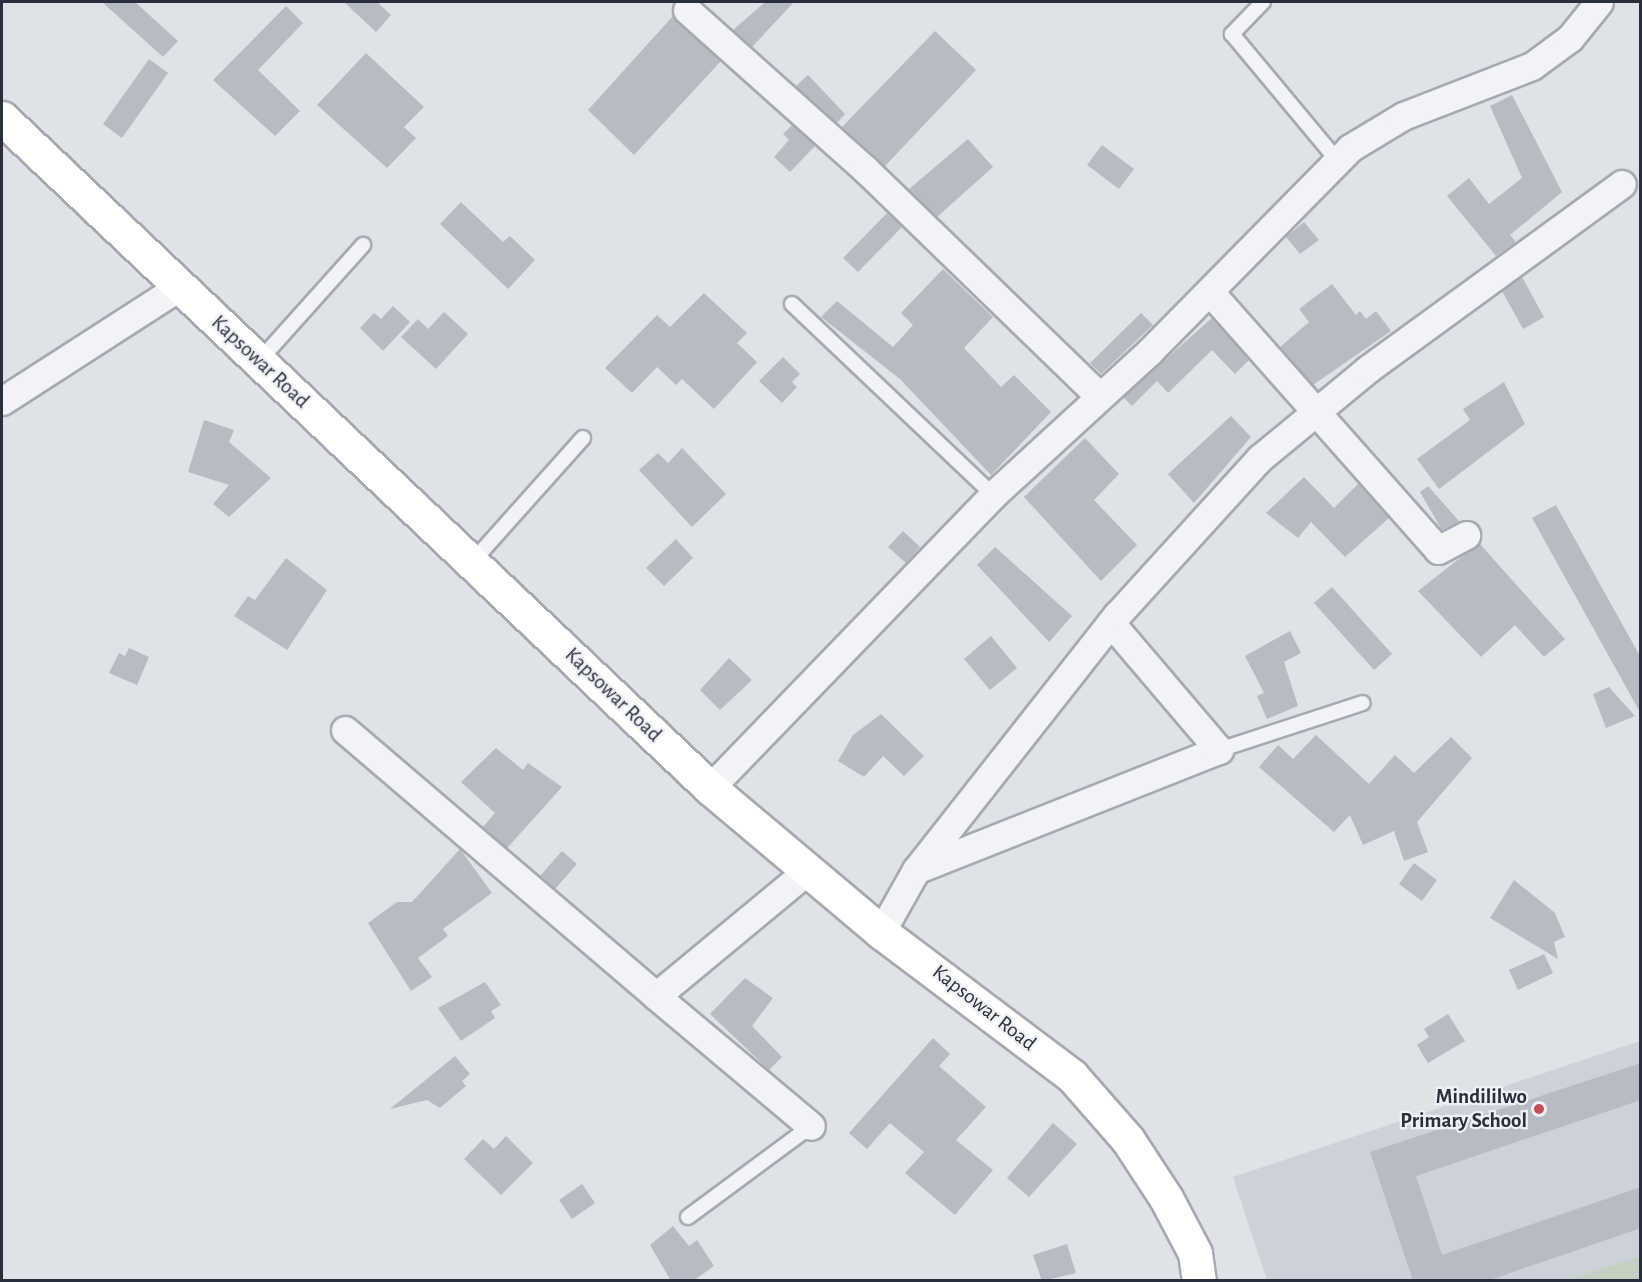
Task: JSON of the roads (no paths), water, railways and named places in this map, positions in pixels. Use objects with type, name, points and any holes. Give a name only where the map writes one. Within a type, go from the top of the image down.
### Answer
[{"type":"main road","name":"Kapsowar Road","points":[[2,118],[473,561],[710,788],[806,873],[1072,1076],[1128,1140],[1166,1198],[1195,1253],[1199,1281]]},
{"type":"street","points":[[710,788],[993,495],[1210,292],[1338,161],[1402,116],[1532,66],[1570,38],[1599,2]]},
{"type":"street","points":[[687,10],[865,170],[1099,396]]},
{"type":"street","points":[[881,932],[916,870],[1110,623],[1260,458],[1316,412],[1622,184]]},
{"type":"street","points":[[2,401],[179,286]]},
{"type":"street","points":[[1210,292],[1438,550],[1466,536]]},
{"type":"street","points":[[916,870],[1219,750],[1110,623]]},
{"type":"street","points":[[345,730],[812,1126]]},
{"type":"street","points":[[656,996],[806,873]]},
{"type":"lane","points":[[1263,2],[1232,34],[1338,161]]},
{"type":"lane","points":[[259,361],[363,245]]},
{"type":"lane","points":[[792,304],[993,495]]},
{"type":"lane","points":[[473,561],[583,438]]},
{"type":"lane","points":[[1219,750],[1362,703]]},
{"type":"lane","points":[[688,1217],[812,1126]]},
{"type":"place","name":"Mindililwo Primary School","points":[[1539,1109]]}]
